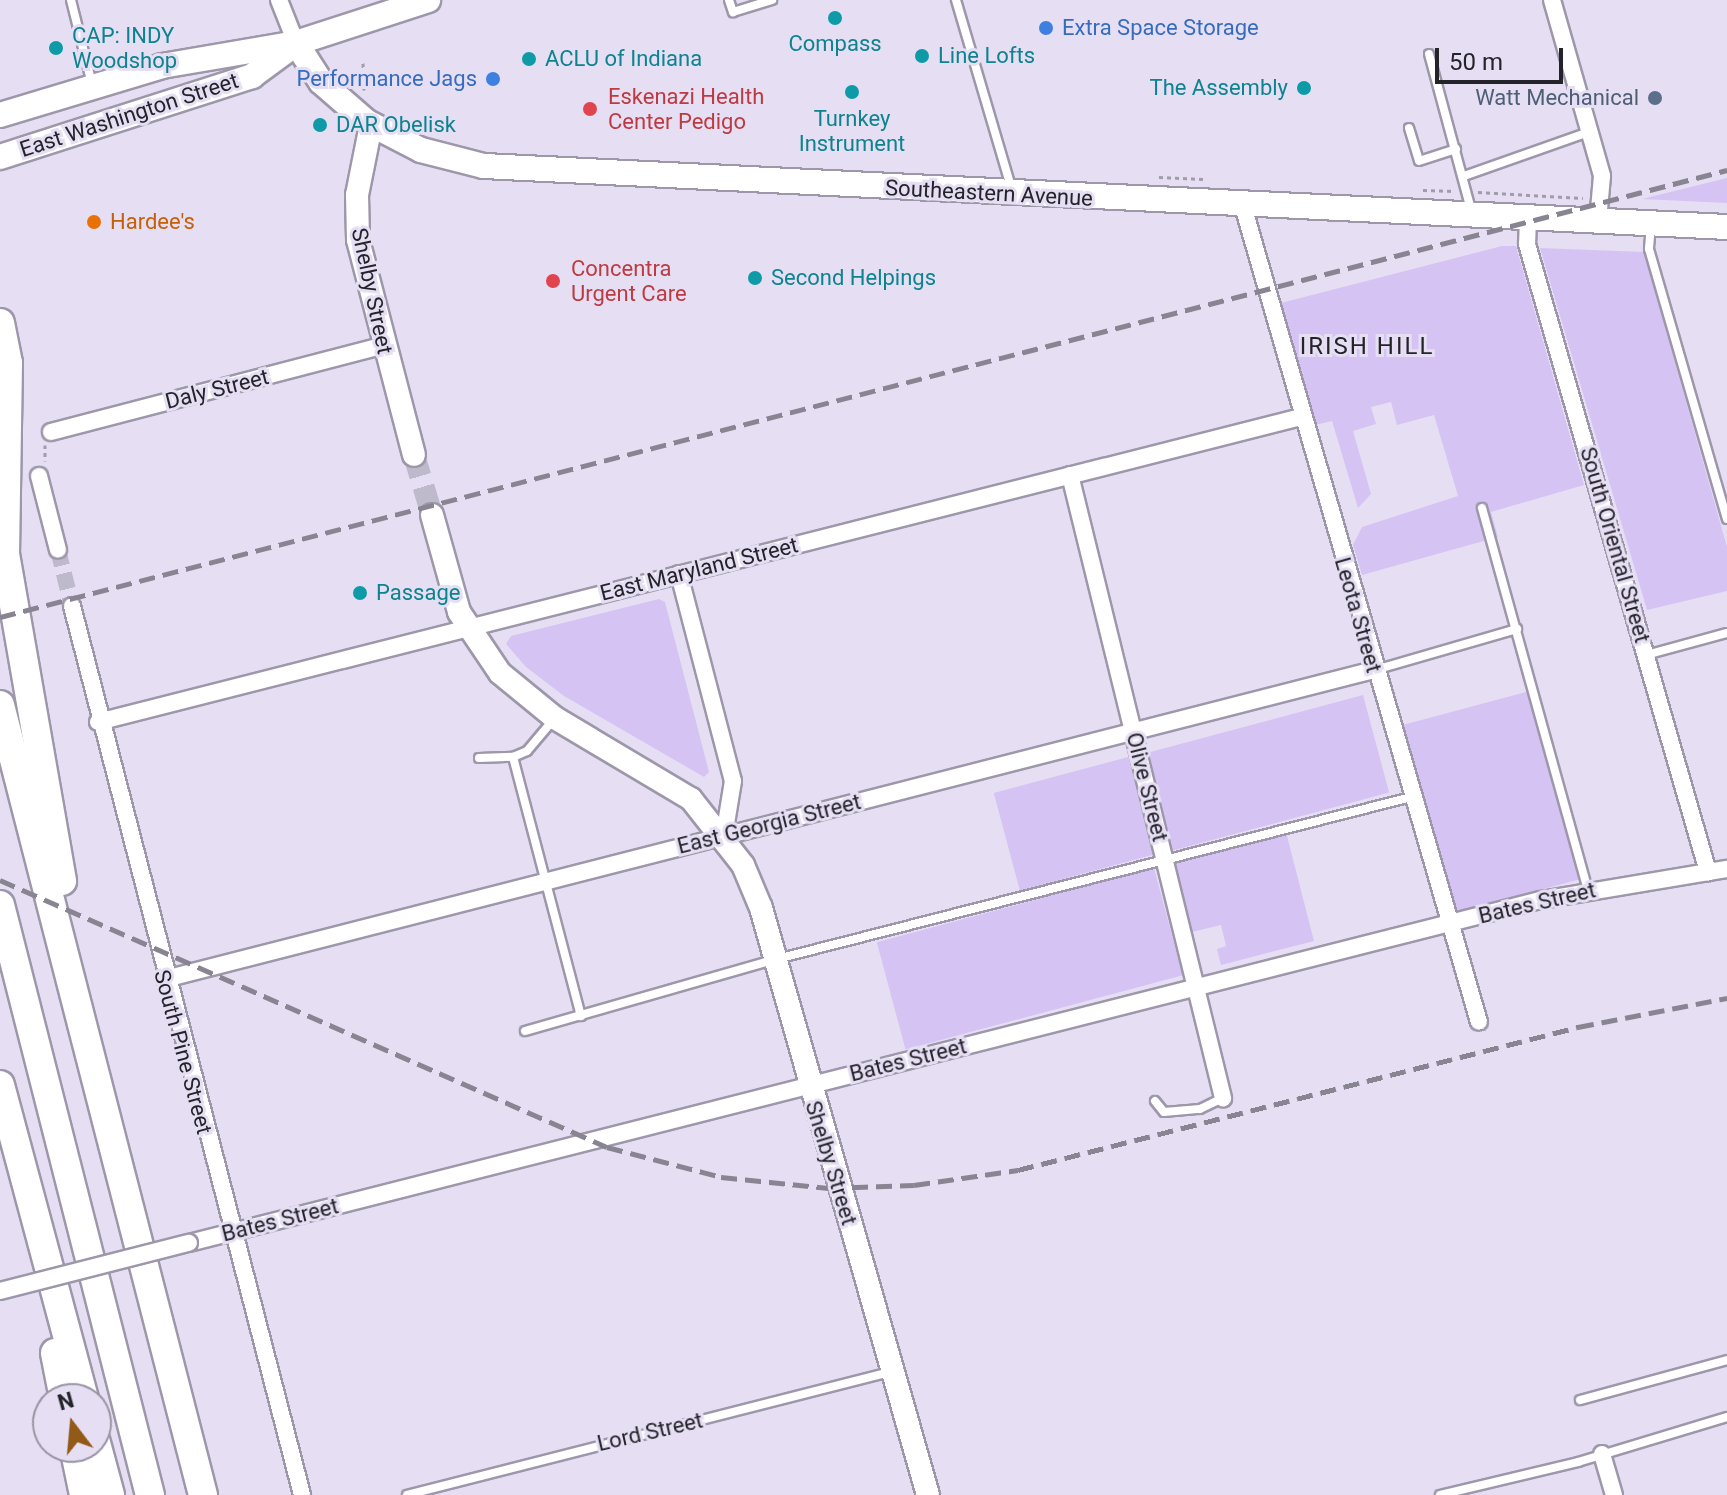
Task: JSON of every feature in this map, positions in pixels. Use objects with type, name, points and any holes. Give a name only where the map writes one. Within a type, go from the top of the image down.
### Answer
[{"type":"highway","points":[[0,323],[8,363],[5,554],[52,804],[77,997]]},
{"type":"highway","points":[[0,705],[203,1495]]},
{"type":"highway","points":[[0,905],[150,1495]]},
{"type":"highway","points":[[0,1085],[80,1383]]},
{"type":"highway","points":[[21,1169],[61,1383]]},
{"type":"highway","points":[[77,1463],[84,1495]]},
{"type":"highway","points":[[101,1463],[110,1495]]},
{"type":"main road","name":"East Washington Street","points":[[0,115],[223,53],[296,43],[428,0]]},
{"type":"main road","name":"East Washington Street","points":[[0,157],[252,76],[296,43]]},
{"type":"main road","name":"Southeastern Avenue","points":[[296,43],[321,82],[371,125],[421,150],[496,168],[1243,206],[1470,204],[1528,218],[1600,210],[1651,224],[1727,227]]},
{"type":"main road","name":"Shelby Street","points":[[371,125],[356,224],[382,346],[414,455]]},
{"type":"main road","name":"Shelby Street","points":[[432,515],[467,627],[500,673],[555,718],[667,782],[724,836],[755,890],[808,1086],[928,1495]]},
{"type":"street","points":[[279,0],[296,43]]},
{"type":"street","points":[[1552,0],[1602,176],[1600,210]]},
{"type":"street","name":"Leota Street","points":[[1243,206],[1374,670],[1479,1022]]},
{"type":"street","name":"South Oriental Street","points":[[1528,218],[1527,244],[1708,872]]},
{"type":"street","name":"Daly Street","points":[[51,432],[382,346]]},
{"type":"street","name":"East Maryland Street","points":[[98,722],[1301,417]]},
{"type":"street","name":"Olive Street","points":[[1070,475],[1223,1098]]},
{"type":"street","points":[[39,476],[58,550]]},
{"type":"street","points":[[679,574],[733,781],[724,836]]},
{"type":"street","name":"South Pine Street","points":[[72,606],[98,722],[230,1233],[302,1495]]},
{"type":"street","name":"East Georgia Street","points":[[165,979],[1374,670]]},
{"type":"street","name":"Bates Street","points":[[0,1291],[1448,924],[1588,890],[1727,869]]},
{"type":"street","points":[[1602,1454],[1614,1495]]},
{"type":"lane","points":[[71,0],[93,87]]},
{"type":"lane","points":[[729,0],[733,12],[772,0]]},
{"type":"lane","points":[[956,0],[1013,194]]},
{"type":"lane","points":[[1429,54],[1470,204]]},
{"type":"lane","points":[[1409,128],[1419,161],[1456,149]]},
{"type":"lane","points":[[1464,176],[1589,132]]},
{"type":"lane","points":[[1651,224],[1649,249],[1727,519]]},
{"type":"lane","points":[[1482,508],[1588,890]]},
{"type":"lane","points":[[1374,670],[1517,629]]},
{"type":"lane","points":[[1646,655],[1727,633]]},
{"type":"lane","points":[[479,758],[513,757],[527,751],[555,718]]},
{"type":"lane","points":[[513,757],[581,1016]]},
{"type":"lane","points":[[525,1031],[773,960],[1411,797]]},
{"type":"lane","points":[[1155,1101],[1164,1112],[1200,1109],[1223,1098]]},
{"type":"lane","points":[[1580,1400],[1727,1360]]},
{"type":"lane","name":"Lord Street","points":[[407,1495],[893,1371]]},
{"type":"lane","points":[[1440,1495],[1602,1454],[1727,1417]]},
{"type":"path","points":[[363,63],[363,89],[372,100]]},
{"type":"path","points":[[1443,191],[1470,204],[1600,210]]},
{"type":"path","points":[[39,476],[48,474],[43,449],[54,442],[51,432]]},
{"type":"shaded area","points":[[1727,178],[1727,203],[1642,199]]},
{"type":"shaded area","points":[[1502,246],[1516,246],[1584,485],[1491,512],[1498,537],[1362,575],[1353,545],[1362,527],[1458,496],[1434,415],[1397,425],[1391,402],[1371,407],[1376,424],[1353,431],[1371,494],[1358,508],[1332,421],[1315,425],[1281,303]]},
{"type":"shaded area","points":[[1540,248],[1644,252],[1727,547],[1727,591],[1647,610]]},
{"type":"shaded area","points":[[659,599],[665,602],[709,772],[704,777],[564,696],[526,667],[506,644],[511,636]]},
{"type":"shaded area","points":[[1533,690],[1583,878],[1454,913],[1404,725]]},
{"type":"shaded area","points":[[1363,695],[1389,793],[1170,851],[1144,754]]},
{"type":"shaded area","points":[[1128,757],[1154,855],[1020,891],[994,793]]},
{"type":"shaded area","points":[[1286,832],[1314,941],[1221,965],[1217,949],[1226,946],[1221,925],[1192,932],[1173,862]]},
{"type":"shaded area","points":[[1154,868],[1183,975],[906,1049],[877,942]]},
{"type":"tunnel","points":[[414,455],[432,515]]},
{"type":"tunnel","points":[[58,550],[72,606]]},
{"type":"railway","points":[[0,617],[1727,170]]},
{"type":"railway","points":[[0,880],[607,1147],[721,1177],[828,1188],[914,1185],[1018,1170],[1578,1027],[1727,998]]},
{"type":"place","name":"Compass","points":[[835,18]]},
{"type":"place","name":"Extra Space Storage","points":[[1046,28]]},
{"type":"place","name":"CAP: INDY Woodshop","points":[[56,48]]},
{"type":"place","name":"Line Lofts","points":[[922,56]]},
{"type":"place","name":"ACLU of Indiana","points":[[529,59]]},
{"type":"place","name":"Performance Jags","points":[[493,79]]},
{"type":"place","name":"The Assembly","points":[[1304,88]]},
{"type":"place","name":"Turnkey Instrument","points":[[852,92]]},
{"type":"place","name":"Watt Mechanical","points":[[1655,98]]},
{"type":"place","name":"Eskenazi Health Center Pedigo","points":[[590,109]]},
{"type":"place","name":"DAR Obelisk","points":[[320,125]]},
{"type":"place","name":"Hardee's","points":[[94,222]]},
{"type":"place","name":"Second Helpings","points":[[755,278]]},
{"type":"place","name":"Concentra Urgent Care","points":[[553,281]]},
{"type":"place","name":"Passage","points":[[360,593]]},
{"type":"district","name":"IRISH HILL","points":[[1367,347]]}]
